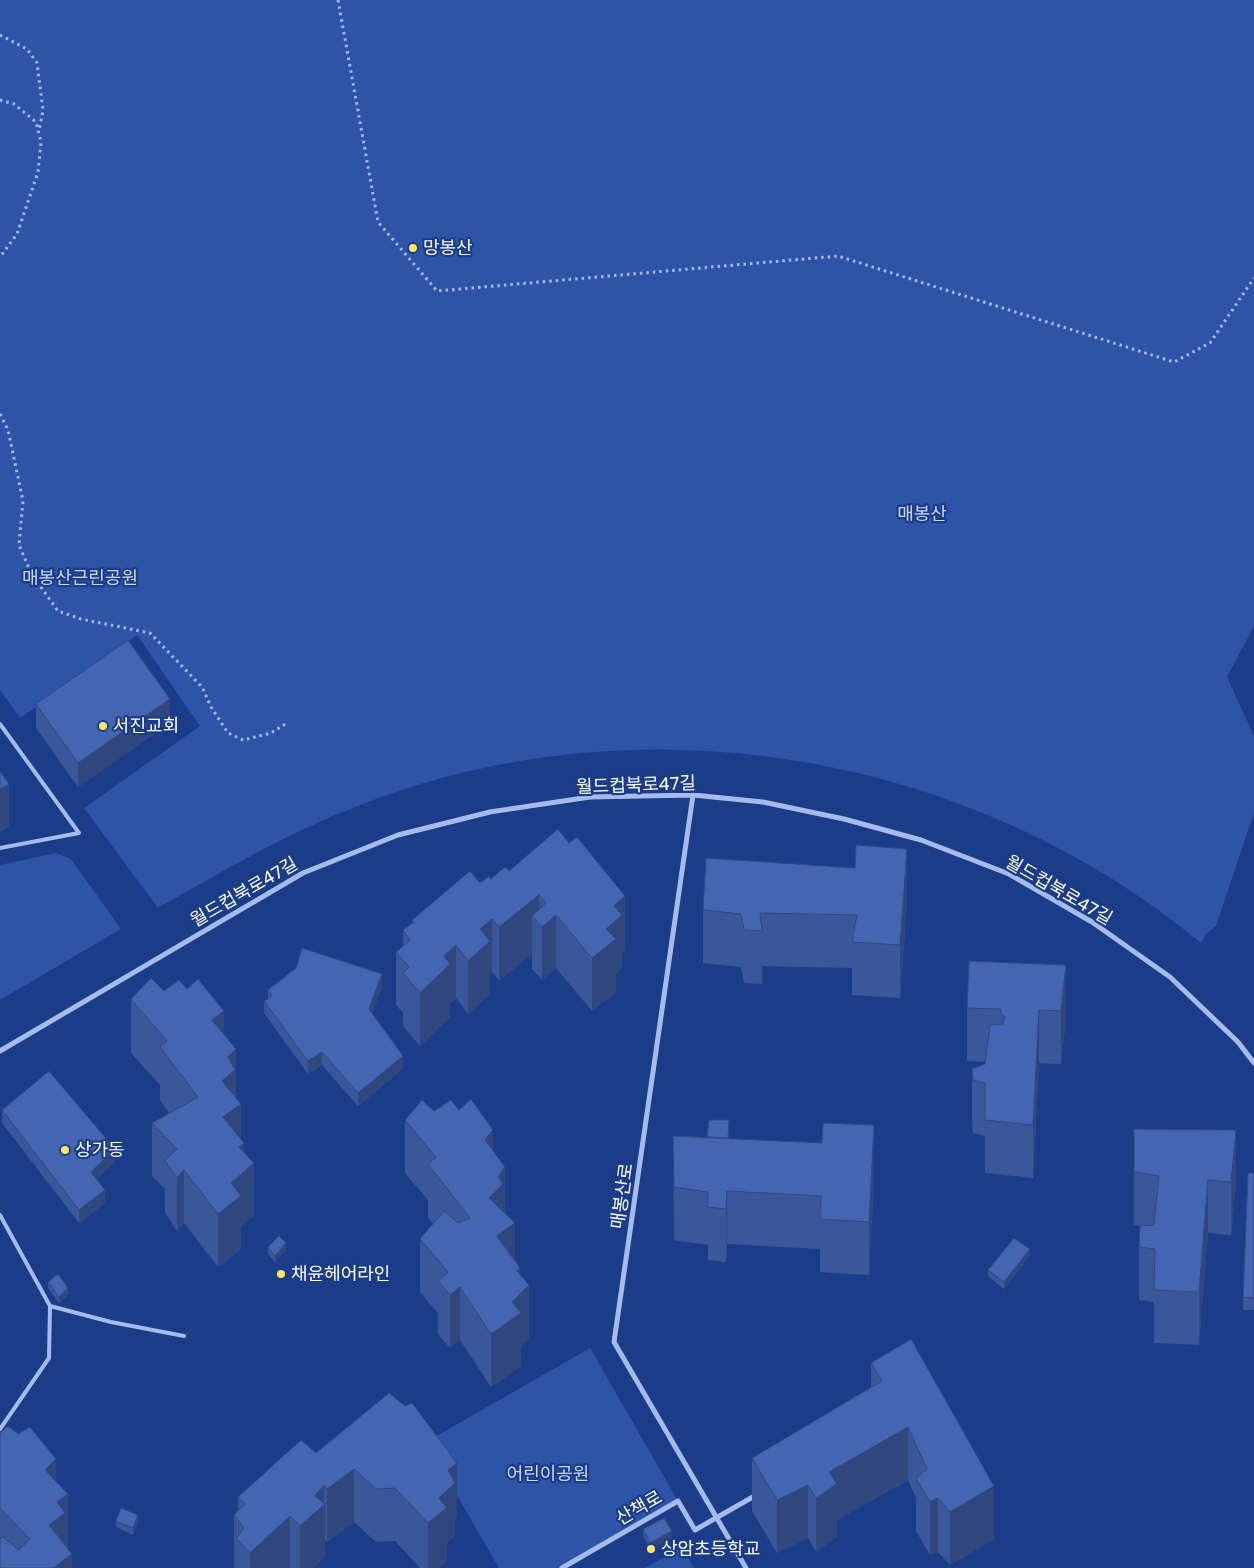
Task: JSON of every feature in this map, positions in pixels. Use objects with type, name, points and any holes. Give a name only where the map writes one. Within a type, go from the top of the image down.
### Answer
[{"type":"street","name":"월드컵북로47길","points":[[0,1051],[303,873],[398,835],[490,812],[590,797],[693,795],[763,802],[844,819],[921,840],[1009,874],[1092,922],[1170,977],[1238,1042],[1254,1063]]},
{"type":"street","name":"매봉산로","points":[[693,795],[614,1342],[746,1568]]},
{"type":"street","name":"산책로","points":[[562,1568],[678,1501],[695,1530],[761,1492]]},
{"type":"lane","points":[[0,724],[79,833],[0,848]]},
{"type":"lane","points":[[0,1215],[50,1306],[49,1358],[0,1429]]},
{"type":"lane","points":[[50,1306],[111,1322],[184,1336]]},
{"type":"path","points":[[338,0],[378,222],[438,291],[838,256],[1174,362],[1210,343],[1254,278]]},
{"type":"path","points":[[0,35],[27,50],[37,63],[43,110],[38,131]]},
{"type":"path","points":[[0,100],[14,104],[36,122],[41,142],[38,172],[17,234],[0,257]]},
{"type":"path","points":[[0,414],[8,430],[23,501],[19,545],[31,573],[58,611],[90,621],[150,633],[202,687],[211,707],[228,732],[243,740],[271,733],[287,723]]},
{"type":"green space","name":"매봉산","points":[[0,0],[1254,0],[1254,626],[1227,677],[1254,736],[1254,813],[1216,926],[1205,935],[1201,943],[1113,879],[1017,828],[916,789],[812,763],[704,751],[596,752],[489,767],[384,796],[325,819],[240,861],[158,908],[84,808],[200,726],[137,635],[20,718],[0,690]]},
{"type":"green space","points":[[56,853],[71,859],[121,929],[0,1000],[0,865]]},
{"type":"green space","name":"어린이공원","points":[[590,1348],[678,1501],[562,1568],[499,1568],[426,1442]]},
{"type":"green space","points":[[682,1547],[694,1568],[645,1568]]},
{"type":"building","name":"서진교회","points":[[128,640],[170,699],[78,763],[36,704]]},
{"type":"building","points":[[0,771],[9,784],[0,789]]},
{"type":"building","points":[[558,829],[569,843],[577,837],[625,896],[614,906],[622,915],[606,929],[616,939],[592,958],[556,915],[542,927],[532,916],[546,903],[539,895],[499,927],[492,919],[480,929],[490,941],[468,961],[456,945],[444,956],[450,964],[420,993],[403,973],[409,967],[396,952],[410,940],[403,930],[414,922],[412,920],[470,871],[480,883],[489,876],[491,879],[505,867],[509,871]]},
{"type":"building","points":[[856,845],[907,849],[900,945],[852,942],[857,915],[760,913],[762,931],[744,930],[741,914],[703,910],[706,858],[855,868]]},
{"type":"building","points":[[302,948],[382,974],[369,1009],[403,1056],[358,1093],[322,1052],[308,1061],[264,1001],[272,996],[268,990],[296,968]]},
{"type":"building","points":[[969,961],[1066,965],[1061,1011],[1039,1010],[1033,1125],[985,1120],[985,1083],[973,1080],[972,1069],[985,1064],[990,1025],[1003,1024],[1005,1017],[1001,1014],[1001,1009],[967,1008]]},
{"type":"building","points":[[151,978],[164,991],[179,980],[187,989],[198,979],[224,1011],[212,1020],[236,1049],[228,1057],[235,1070],[222,1081],[241,1104],[223,1117],[244,1143],[239,1147],[254,1163],[231,1183],[241,1196],[218,1214],[184,1170],[177,1178],[165,1160],[177,1149],[152,1123],[198,1097],[160,1047],[167,1041],[131,999]]},
{"type":"building","name":"상가동","points":[[49,1071],[115,1149],[91,1172],[105,1190],[79,1210],[2,1110]]},
{"type":"building","points":[[471,1099],[493,1130],[485,1140],[505,1167],[498,1176],[503,1184],[489,1198],[515,1223],[497,1236],[520,1268],[517,1271],[529,1285],[512,1302],[521,1313],[491,1334],[460,1287],[450,1295],[438,1281],[448,1272],[420,1239],[444,1211],[458,1223],[470,1218],[428,1164],[436,1157],[405,1120],[422,1100],[434,1111],[451,1100],[459,1110]]},
{"type":"building","points":[[709,1120],[729,1120],[728,1138],[707,1137]]},
{"type":"building","points":[[823,1123],[874,1125],[869,1222],[820,1219],[821,1196],[727,1191],[726,1209],[708,1207],[708,1192],[674,1187],[673,1136],[822,1143]]},
{"type":"building","points":[[1134,1129],[1236,1130],[1231,1182],[1208,1180],[1199,1292],[1154,1290],[1155,1249],[1139,1247],[1140,1226],[1154,1225],[1159,1176],[1134,1172]]},
{"type":"building","points":[[1248,1173],[1254,1173],[1254,1298],[1243,1297]]},
{"type":"building","points":[[279,1236],[286,1243],[275,1256],[268,1247]]},
{"type":"building","points":[[1014,1238],[1030,1249],[1004,1282],[988,1270]]},
{"type":"building","points":[[58,1274],[68,1288],[59,1297],[48,1282]]},
{"type":"building","points":[[911,1339],[994,1486],[950,1512],[938,1498],[930,1502],[916,1478],[927,1469],[908,1427],[829,1472],[837,1484],[816,1498],[808,1485],[777,1500],[752,1458],[882,1381],[871,1363]]},
{"type":"building","points":[[389,1393],[405,1406],[412,1403],[457,1463],[448,1470],[455,1483],[439,1498],[447,1508],[428,1523],[395,1488],[376,1489],[354,1469],[327,1489],[324,1485],[315,1496],[325,1504],[300,1526],[290,1516],[250,1553],[236,1538],[244,1528],[234,1515],[245,1504],[238,1497],[301,1440],[316,1453]]},
{"type":"building","points":[[8,1426],[18,1434],[30,1427],[56,1459],[45,1470],[68,1494],[57,1502],[65,1513],[49,1525],[72,1554],[56,1568],[0,1568],[0,1538],[3,1537],[19,1550],[30,1539],[0,1508],[0,1433]]},
{"type":"building","points":[[121,1508],[138,1515],[133,1528],[116,1521]]},
{"type":"building","points":[[664,1518],[672,1531],[650,1543],[643,1529]]},
{"type":"place","name":"망봉산","points":[[413,248]]},
{"type":"place","name":"서진교회","points":[[103,726]]},
{"type":"place","name":"상가동","points":[[65,1150]]},
{"type":"place","name":"채윤헤어라인","points":[[281,1274]]},
{"type":"place","name":"상암초등학교","points":[[651,1549]]},
{"type":"park label","name":"매봉산근린공원","points":[[80,578]]}]
